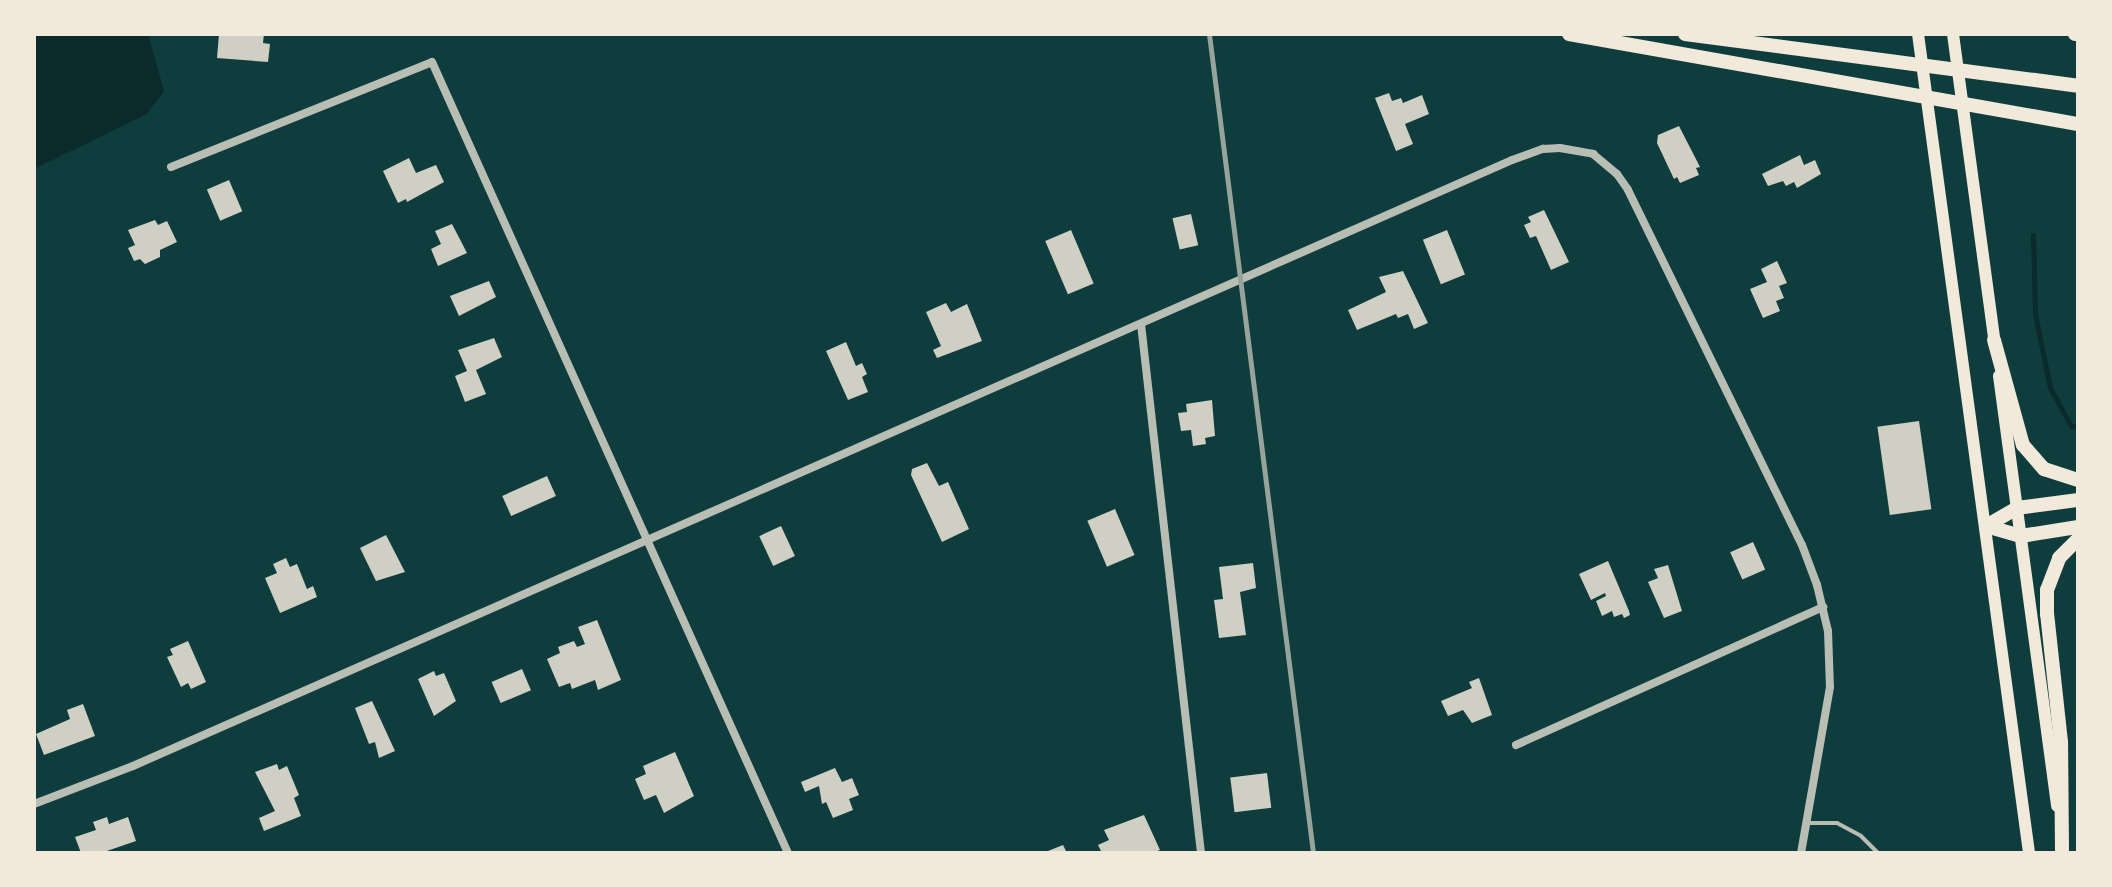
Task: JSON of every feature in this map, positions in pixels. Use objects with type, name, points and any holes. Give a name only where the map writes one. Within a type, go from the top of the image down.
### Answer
[{"type":"highway","points":[[1569,34],[2078,124]]},
{"type":"highway","points":[[1685,34],[2078,86]]},
{"type":"highway","points":[[1994,340],[2023,445],[2044,469],[2078,480]]},
{"type":"highway","points":[[1986,526],[2017,508],[2078,500]]},
{"type":"highway","points":[[1986,526],[2021,536],[2078,527]]},
{"type":"highway","points":[[2063,852],[2061,742],[2047,590],[2059,558],[2078,539]]},
{"type":"main road","points":[[1918,34],[2029,853]]},
{"type":"main road","points":[[1953,34],[2063,852]]},
{"type":"street","points":[[171,167],[432,62],[788,853]]},
{"type":"street","points":[[34,804],[133,766],[1543,149],[1578,150],[1593,154],[1617,174],[1644,219],[1802,545],[1823,607],[1830,687],[1801,853]]},
{"type":"street","points":[[1141,324],[1201,853]]},
{"type":"street","points":[[1516,745],[1823,607]]},
{"type":"lane","points":[[1807,823],[1837,823],[1861,836],[1878,853]]},
{"type":"water","points":[[34,34],[148,34],[164,91],[147,114],[34,169]]},
{"type":"building","points":[[219,34],[264,34],[263,43],[270,44],[268,62],[217,58]]},
{"type":"building","points":[[1389,93],[1392,101],[1401,98],[1403,103],[1422,95],[1429,114],[1405,124],[1413,144],[1396,151],[1375,98]]},
{"type":"building","points":[[1679,126],[1700,167],[1696,168],[1699,175],[1680,183],[1677,177],[1674,179],[1657,143],[1658,135]]},
{"type":"building","points":[[1800,155],[1804,165],[1815,160],[1821,174],[1797,188],[1794,182],[1786,186],[1783,181],[1768,186],[1762,174]]},
{"type":"building","points":[[409,158],[416,173],[436,165],[444,182],[407,202],[406,199],[398,203],[383,171]]},
{"type":"building","points":[[229,180],[242,211],[220,221],[207,189]]},
{"type":"building","points":[[1544,210],[1569,262],[1551,270],[1536,236],[1530,238],[1524,225],[1531,222],[1528,217]]},
{"type":"building","points":[[1191,214],[1198,245],[1180,249],[1172,218]]},
{"type":"building","points":[[155,220],[158,225],[167,221],[177,242],[160,250],[160,257],[145,264],[140,259],[134,261],[128,248],[135,245],[128,230]]},
{"type":"building","points":[[452,224],[467,253],[438,266],[431,249],[441,244],[435,231]]},
{"type":"building","points":[[1071,230],[1094,283],[1068,294],[1045,241]]},
{"type":"building","points":[[1447,230],[1465,275],[1441,284],[1423,240]]},
{"type":"building","points":[[1777,261],[1787,283],[1779,286],[1784,298],[1776,301],[1780,311],[1763,318],[1750,289],[1767,282],[1761,269]]},
{"type":"building","points":[[1403,271],[1428,323],[1414,329],[1408,314],[1398,318],[1396,314],[1357,330],[1348,310],[1386,292],[1379,277]]},
{"type":"building","points":[[489,281],[496,297],[459,316],[450,296]]},
{"type":"building","points":[[946,303],[951,312],[967,304],[982,341],[937,358],[933,350],[941,346],[926,312]]},
{"type":"building","points":[[494,338],[502,357],[476,370],[486,394],[465,402],[455,376],[467,371],[458,350]]},
{"type":"building","points":[[846,342],[856,366],[862,363],[867,374],[862,377],[868,392],[848,400],[826,351]]},
{"type":"building","points":[[1212,400],[1215,436],[1205,438],[1206,444],[1193,446],[1191,430],[1181,431],[1178,413],[1187,412],[1186,404]]},
{"type":"building","points":[[1919,421],[1931,509],[1890,515],[1877,427]]},
{"type":"building","points":[[927,463],[939,486],[948,482],[969,529],[942,542],[911,475],[912,469]]},
{"type":"building","points":[[547,476],[556,496],[511,516],[502,496]]},
{"type":"building","points":[[1115,509],[1135,555],[1107,567],[1087,521]]},
{"type":"building","points":[[781,526],[795,556],[773,566],[759,536]]},
{"type":"building","points":[[386,535],[405,572],[376,581],[360,548]]},
{"type":"building","points":[[1753,542],[1765,569],[1742,580],[1730,552]]},
{"type":"building","points":[[286,558],[290,567],[297,564],[307,589],[313,586],[317,597],[280,613],[265,578],[277,573],[273,564]]},
{"type":"building","points":[[1608,561],[1629,611],[1630,615],[1624,618],[1622,614],[1614,617],[1612,611],[1602,616],[1596,601],[1606,596],[1605,593],[1591,600],[1579,574]]},
{"type":"building","points":[[1253,563],[1256,588],[1240,592],[1246,635],[1219,638],[1214,600],[1223,599],[1219,567]]},
{"type":"building","points":[[1668,565],[1682,611],[1664,618],[1648,582],[1658,578],[1654,569]]},
{"type":"building","points":[[597,620],[621,680],[598,690],[595,680],[572,689],[570,683],[559,687],[547,659],[560,653],[558,647],[574,641],[577,647],[585,644],[578,627]]},
{"type":"building","points":[[188,641],[206,682],[191,689],[188,683],[181,687],[167,657],[173,655],[170,649]]},
{"type":"building","points":[[522,669],[531,690],[501,703],[492,682]]},
{"type":"building","points":[[434,671],[436,676],[444,673],[456,701],[434,716],[418,679]]},
{"type":"building","points":[[1479,678],[1492,715],[1472,723],[1463,710],[1448,716],[1441,701],[1472,688],[1469,682]]},
{"type":"building","points":[[372,701],[395,751],[379,758],[375,742],[369,744],[355,708]]},
{"type":"building","points":[[83,704],[95,736],[44,755],[36,734],[70,719],[67,710]]},
{"type":"building","points":[[675,752],[694,796],[664,813],[656,795],[644,800],[635,779],[646,774],[643,766]]},
{"type":"building","points":[[277,764],[279,770],[287,766],[299,795],[294,798],[301,816],[264,831],[259,818],[275,811],[255,772]]},
{"type":"building","points":[[835,768],[842,782],[852,778],[859,795],[849,799],[853,810],[833,818],[826,802],[822,804],[819,786],[805,792],[801,782]]},
{"type":"building","points":[[1267,773],[1271,808],[1235,812],[1230,778]]},
{"type":"building","points":[[1144,815],[1160,850],[1152,853],[1102,853],[1098,845],[1109,840],[1104,830]]},
{"type":"building","points":[[107,817],[109,824],[128,817],[136,841],[101,853],[81,853],[75,837],[96,830],[93,822]]},
{"type":"building","points":[[1063,845],[1067,853],[1043,853]]},
{"type":"waterway","points":[[2033,235],[2035,314],[2050,388],[2071,426],[2078,426]]},
{"type":"railway","points":[[1209,34],[1313,853]]}]
